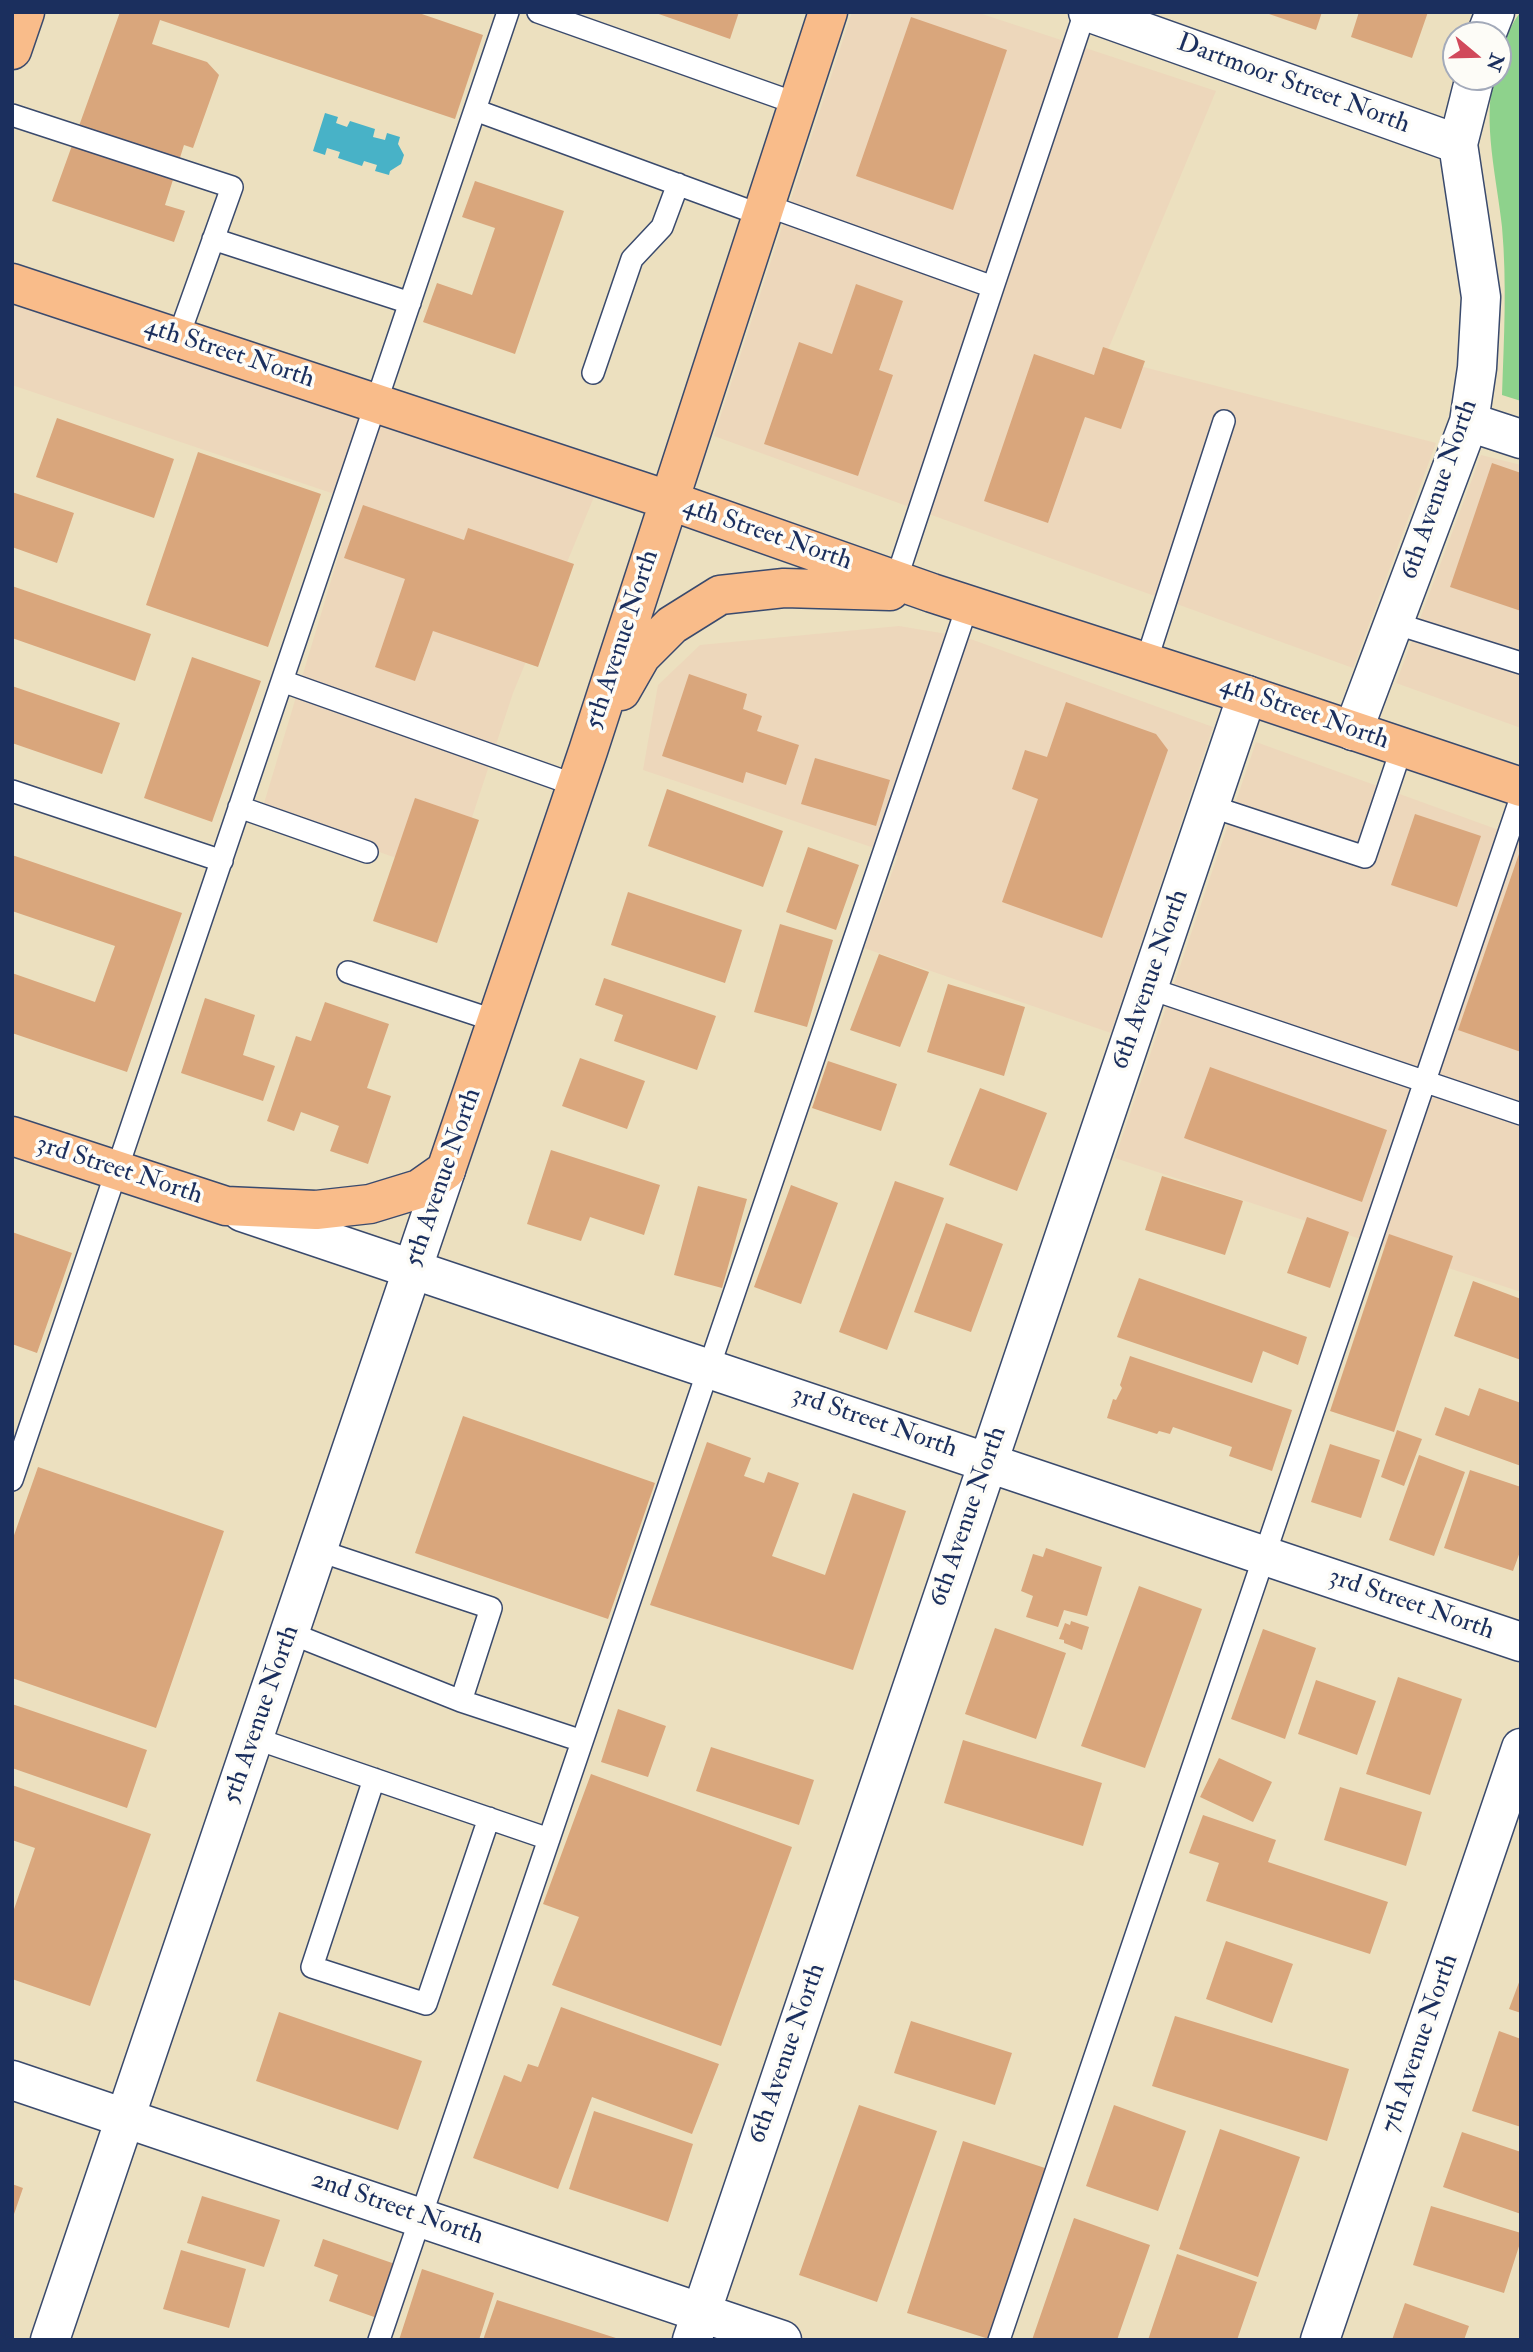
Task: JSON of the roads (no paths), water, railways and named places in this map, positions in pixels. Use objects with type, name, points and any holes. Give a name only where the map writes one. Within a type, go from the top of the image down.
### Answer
[{"type":"main road","points":[[12,50],[25,12]]},
{"type":"main road","name":"5th Avenue North","points":[[446,1170],[581,768],[828,12]]},
{"type":"main road","name":"4th Street North","points":[[12,282],[668,500],[932,593],[1521,787]]},
{"type":"main road","points":[[581,768],[641,656],[672,625],[720,595],[783,587],[932,593]]},
{"type":"main road","name":"3rd Street North","points":[[12,1136],[226,1206],[316,1210],[370,1204],[419,1189],[446,1170]]},
{"type":"street","name":"Dartmoor Street North","points":[[1087,12],[1458,144]]},
{"type":"street","name":"6th Avenue North","points":[[1353,731],[1468,422],[1477,368],[1481,297],[1458,144],[1471,91]]},
{"type":"street","points":[[1468,422],[1521,439]]},
{"type":"street","name":"6th Avenue North","points":[[696,2326],[1247,695]]},
{"type":"street","name":"5th Avenue North","points":[[50,2340],[446,1170]]},
{"type":"street","name":"3rd Street North","points":[[226,1206],[1521,1642]]},
{"type":"street","name":"7th Avenue North","points":[[1320,2340],[1521,1748]]},
{"type":"street","name":"2nd Street North","points":[[12,2080],[420,2217],[696,2326],[782,2340]]},
{"type":"lane","points":[[12,1480],[508,12]]},
{"type":"lane","points":[[538,12],[798,104]]},
{"type":"lane","points":[[895,580],[1087,12]]},
{"type":"lane","points":[[475,110],[678,184],[993,287]]},
{"type":"lane","points":[[12,115],[232,187],[178,338]]},
{"type":"lane","points":[[593,373],[632,259],[662,227],[678,184]]},
{"type":"lane","points":[[213,239],[410,303]]},
{"type":"lane","points":[[1146,662],[1224,421]]},
{"type":"lane","points":[[379,2340],[968,604]]},
{"type":"lane","points":[[1394,624],[1521,663]]},
{"type":"lane","points":[[282,681],[581,768]]},
{"type":"lane","points":[[1210,806],[1365,857],[1402,747]]},
{"type":"lane","points":[[12,791],[222,861]]},
{"type":"lane","points":[[999,2340],[1521,797]]},
{"type":"lane","points":[[239,807],[367,852]]},
{"type":"lane","points":[[348,971],[496,1021]]},
{"type":"lane","points":[[1149,988],[1521,1114]]},
{"type":"lane","points":[[317,1550],[491,1608],[461,1701]]},
{"type":"lane","points":[[290,1633],[461,1701],[582,1741]]},
{"type":"lane","points":[[254,1738],[549,1839]]},
{"type":"lane","points":[[374,1779],[312,1967],[426,2004],[489,1818]]},
{"type":"water","points":[[325,113],[338,117],[336,123],[347,127],[350,121],[375,129],[373,137],[385,140],[387,133],[400,137],[398,144],[404,155],[401,164],[390,171],[389,175],[375,171],[377,165],[364,161],[362,166],[338,158],[340,152],[327,148],[325,155],[313,151]]}]
